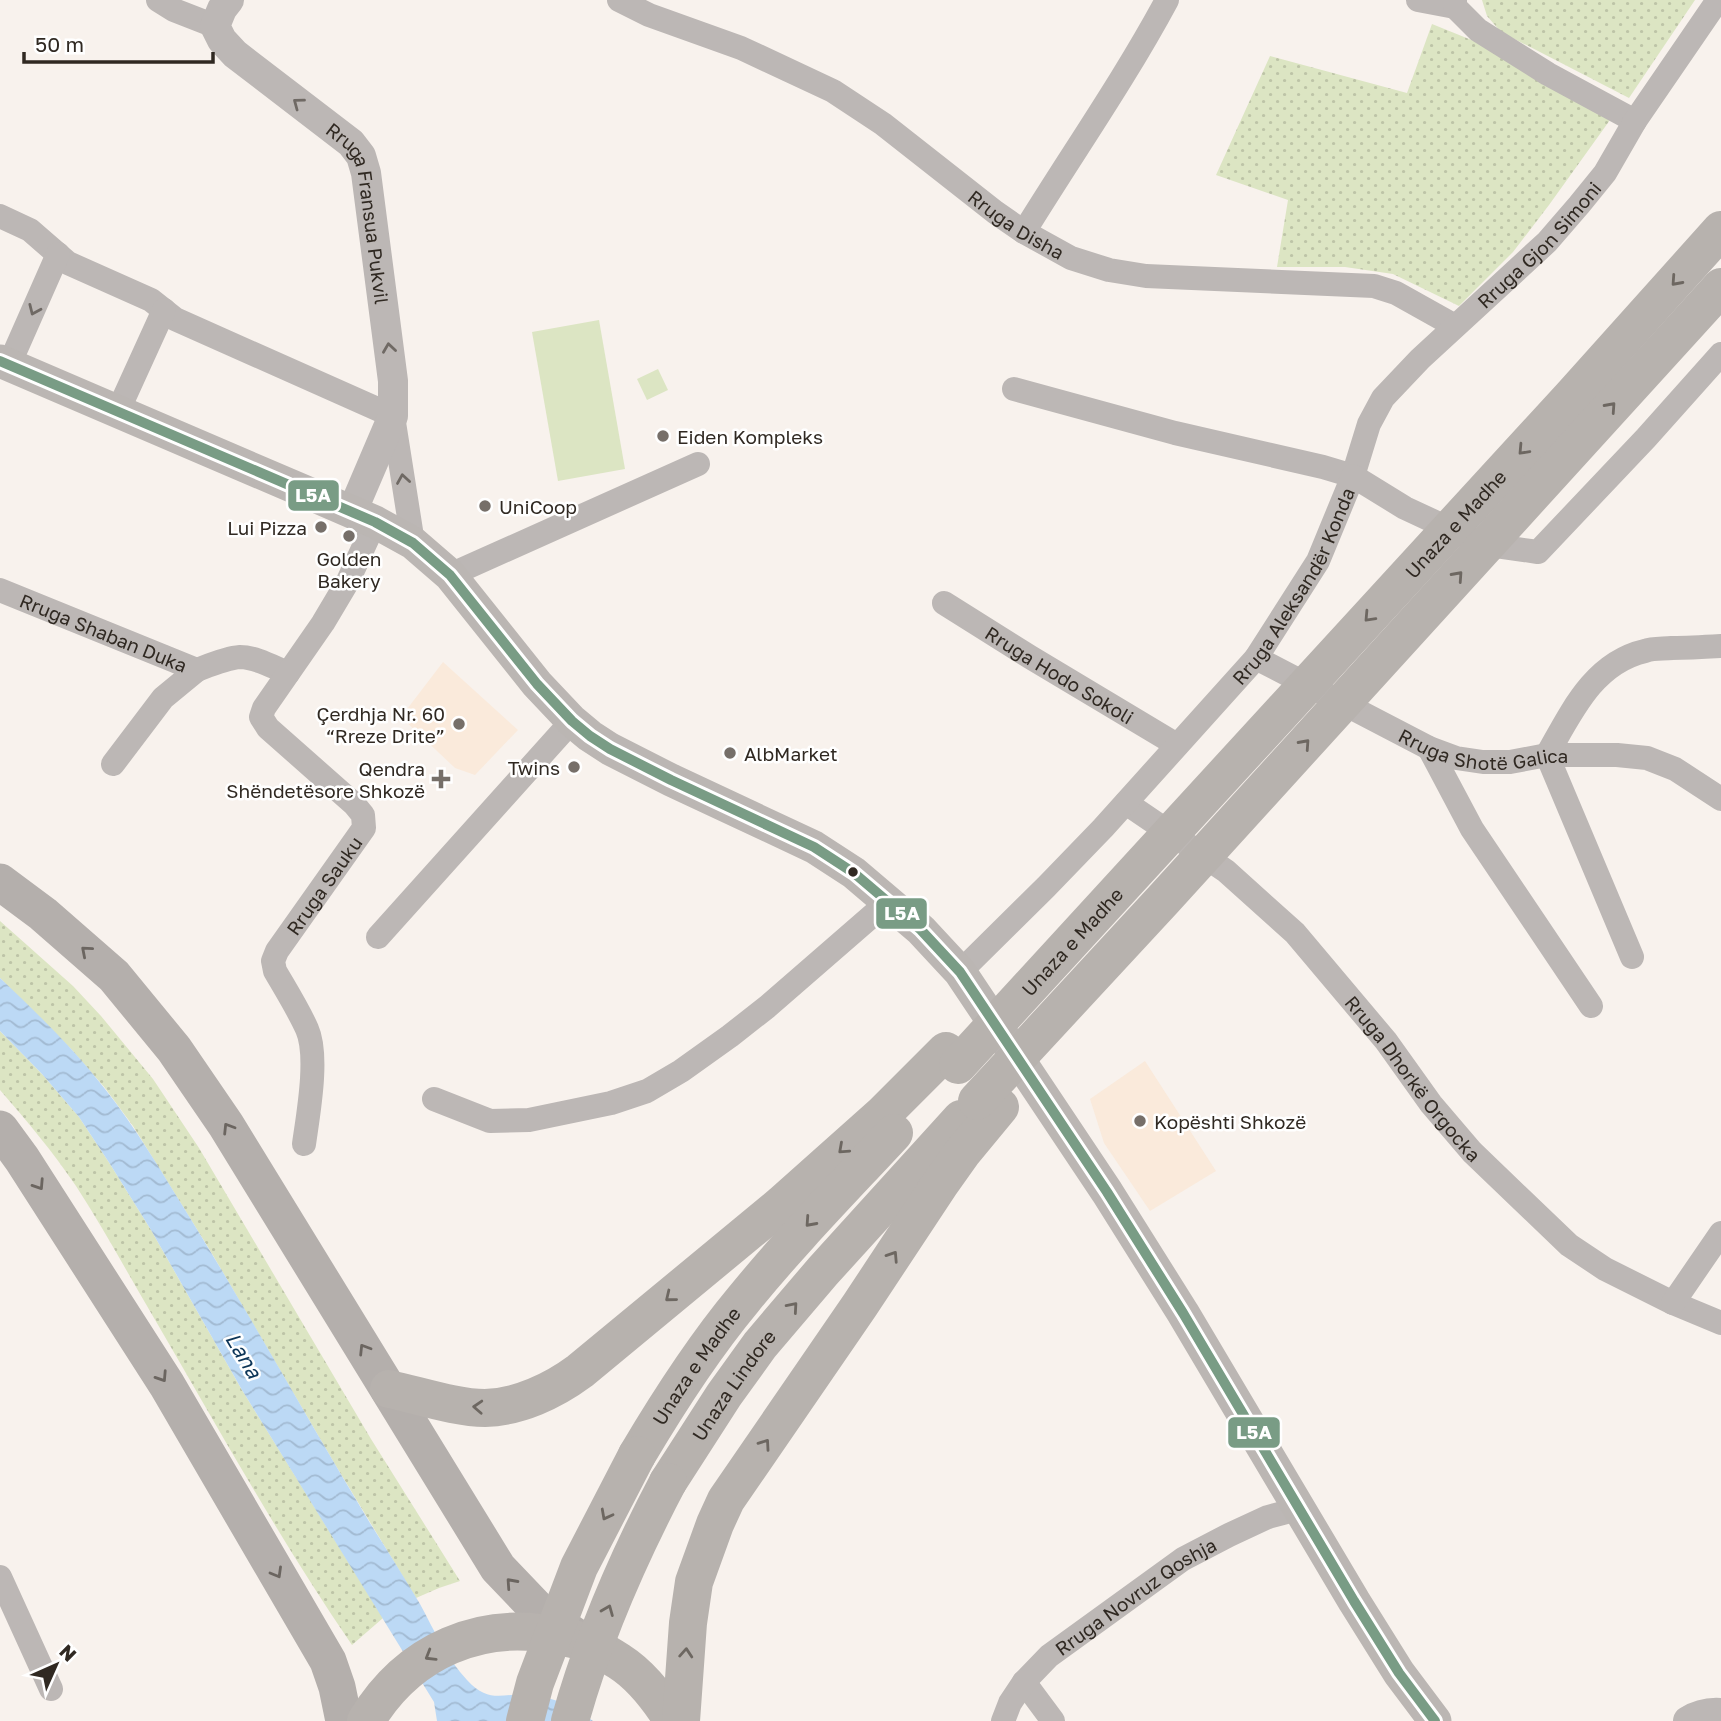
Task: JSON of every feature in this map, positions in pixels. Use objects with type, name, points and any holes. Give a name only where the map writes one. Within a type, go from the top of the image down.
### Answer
[{"type":"highway","name":"Unaza e Madhe","points":[[526,1721],[536,1683],[579,1567],[656,1423],[741,1302],[952,1058],[1336,653],[1573,396],[1721,230]]},
{"type":"highway","name":"Unaza e Madhe","points":[[989,1104],[1271,782],[1721,287]]},
{"type":"highway","points":[[389,1389],[457,1405],[486,1408],[541,1395],[560,1386],[782,1204],[883,1114],[952,1058]]},
{"type":"highway","points":[[681,1721],[688,1623],[694,1582],[726,1500],[962,1153],[989,1104]]},
{"type":"highway","name":"Unaza Lindore","points":[[570,1721],[584,1674],[638,1541],[668,1482],[724,1395],[760,1345],[823,1271],[989,1104]]},
{"type":"highway","points":[[362,1715],[409,1669],[449,1645],[494,1632],[539,1631],[582,1642],[622,1663],[655,1694],[673,1721]]},
{"type":"main road","points":[[5,363],[364,517],[413,543],[450,575],[537,684],[572,721],[610,749],[814,847],[854,873],[921,930],[960,972],[1107,1192],[1183,1313],[1298,1509],[1399,1673],[1435,1721]]},
{"type":"main road","points":[[0,882],[43,914],[114,976],[174,1049],[226,1125],[498,1568],[541,1613],[582,1642]]},
{"type":"main road","points":[[0,1129],[167,1385],[328,1661],[337,1687],[362,1715]]},
{"type":"street","name":"Rruga Fransua Pukvil","points":[[158,0],[174,10],[222,13],[222,40],[234,54],[351,143],[360,156],[366,173],[393,381],[393,416],[364,517]]},
{"type":"street","name":"Rruga Disha","points":[[619,0],[649,15],[741,48],[833,91],[883,124],[995,212],[1071,258],[1109,270],[1146,276],[1374,286],[1396,293],[1455,326]]},
{"type":"street","points":[[1024,232],[1107,103],[1167,0]]},
{"type":"street","points":[[1418,0],[1455,4],[1478,30],[1548,74],[1635,121]]},
{"type":"street","name":"Rruga Gjon Simoni","points":[[1353,476],[1369,424],[1383,398],[1420,359],[1546,243],[1605,173],[1635,121],[1718,0]]},
{"type":"street","points":[[0,216],[30,230],[68,262],[151,300],[175,319],[393,416],[413,543]]},
{"type":"street","points":[[5,363],[58,254]]},
{"type":"street","points":[[118,411],[164,310]]},
{"type":"street","name":"Rruga Aleksandër Konda","points":[[960,972],[1126,803],[1256,658],[1318,561],[1353,476],[1405,508],[1482,544],[1538,552],[1721,354]]},
{"type":"street","points":[[1014,389],[1175,433],[1353,476]]},
{"type":"street","points":[[450,575],[698,464]]},
{"type":"street","name":"Rruga Sauku","points":[[304,1144],[310,1107],[313,1050],[308,1031],[275,971],[273,961],[277,951],[363,828],[363,815],[268,728],[261,717],[264,708],[348,581],[364,517]]},
{"type":"street","name":"Rruga Shaban Duka","points":[[0,590],[197,670],[240,657],[253,659],[288,673]]},
{"type":"street","name":"Rruga Hodo Sokoli","points":[[944,603],[1177,745]]},
{"type":"street","points":[[1632,957],[1547,755],[1585,690],[1620,660],[1648,650],[1721,646]]},
{"type":"street","name":"Rruga Shotë Galica","points":[[1256,658],[1429,748],[1456,758],[1483,762],[1510,762],[1547,755],[1647,758],[1675,769],[1721,799]]},
{"type":"street","points":[[113,764],[163,698],[197,670]]},
{"type":"street","points":[[378,937],[572,721]]},
{"type":"street","points":[[1429,748],[1472,829],[1591,1006]]},
{"type":"street","name":"Rruga Dhorkë Orgocka","points":[[1126,803],[1226,871],[1295,933],[1386,1041],[1431,1104],[1472,1152],[1569,1245],[1605,1269],[1721,1324]]},
{"type":"street","points":[[434,1099],[490,1121],[529,1120],[611,1103],[648,1091],[681,1071],[767,1007],[889,901]]},
{"type":"street","points":[[1673,1303],[1721,1233]]},
{"type":"street","name":"Rruga Novruz Qoshja","points":[[1003,1721],[1010,1703],[1024,1682],[1049,1656],[1183,1559],[1268,1517],[1298,1509]]},
{"type":"street","points":[[0,1577],[51,1689]]},
{"type":"street","points":[[1024,1682],[1053,1721]]},
{"type":"street","points":[[1688,1721],[1698,1714],[1721,1713]]},
{"type":"shaded area","name":"Çerdhja Nr. 60 “Rreze Drite”","points":[[443,662],[518,730],[475,775],[455,768],[401,717]]},
{"type":"shaded area","name":"Kopështi Shkozë","points":[[1145,1061],[1216,1171],[1150,1211],[1104,1143],[1090,1099]]},
{"type":"green space","points":[[1482,0],[1695,0],[1629,98],[1501,32],[1487,16]]},
{"type":"green space","points":[[1432,24],[1474,41],[1610,120],[1513,252],[1459,306],[1393,274],[1345,267],[1277,267],[1288,200],[1216,175],[1270,56],[1407,93]]},
{"type":"green space","points":[[599,320],[625,469],[558,481],[532,332]]},
{"type":"green space","points":[[658,369],[668,390],[647,400],[637,379]]},
{"type":"green space","points":[[0,921],[73,986],[153,1079],[199,1148],[371,1439],[460,1581],[416,1598],[211,1252],[133,1126],[71,1049],[0,978]]},
{"type":"green space","points":[[0,1031],[79,1117],[110,1164],[151,1230],[242,1390],[383,1618],[352,1645],[275,1524],[86,1202],[49,1149],[0,1090]]},
{"type":"water","name":"Lana","points":[[0,978],[81,1060],[138,1134],[460,1672],[475,1688],[490,1695],[531,1695],[556,1700],[593,1721],[437,1721],[434,1702],[242,1390],[151,1230],[110,1164],[79,1117],[0,1031]]},
{"type":"transit line","name":"L5A","points":[[0,361],[375,522],[413,543],[450,575],[537,684],[590,736],[671,780],[814,847],[854,873],[921,930],[960,972],[1107,1192],[1183,1313],[1354,1601],[1399,1673],[1435,1721]]},
{"type":"place","name":"Eiden Kompleks","points":[[663,436]]},
{"type":"place","name":"UniCoop","points":[[485,506]]},
{"type":"place","name":"Lui Pizza","points":[[321,527]]},
{"type":"place","name":"Golden Bakery","points":[[349,536]]},
{"type":"place","name":"Çerdhja Nr. 60 “Rreze Drite”","points":[[459,724]]},
{"type":"place","name":"AlbMarket","points":[[730,753]]},
{"type":"place","name":"Twins","points":[[574,767]]},
{"type":"place","name":"Qendra Shëndetësore Shkozë","points":[[441,779]]},
{"type":"place","name":"Kopështi Shkozë","points":[[1140,1121]]}]
